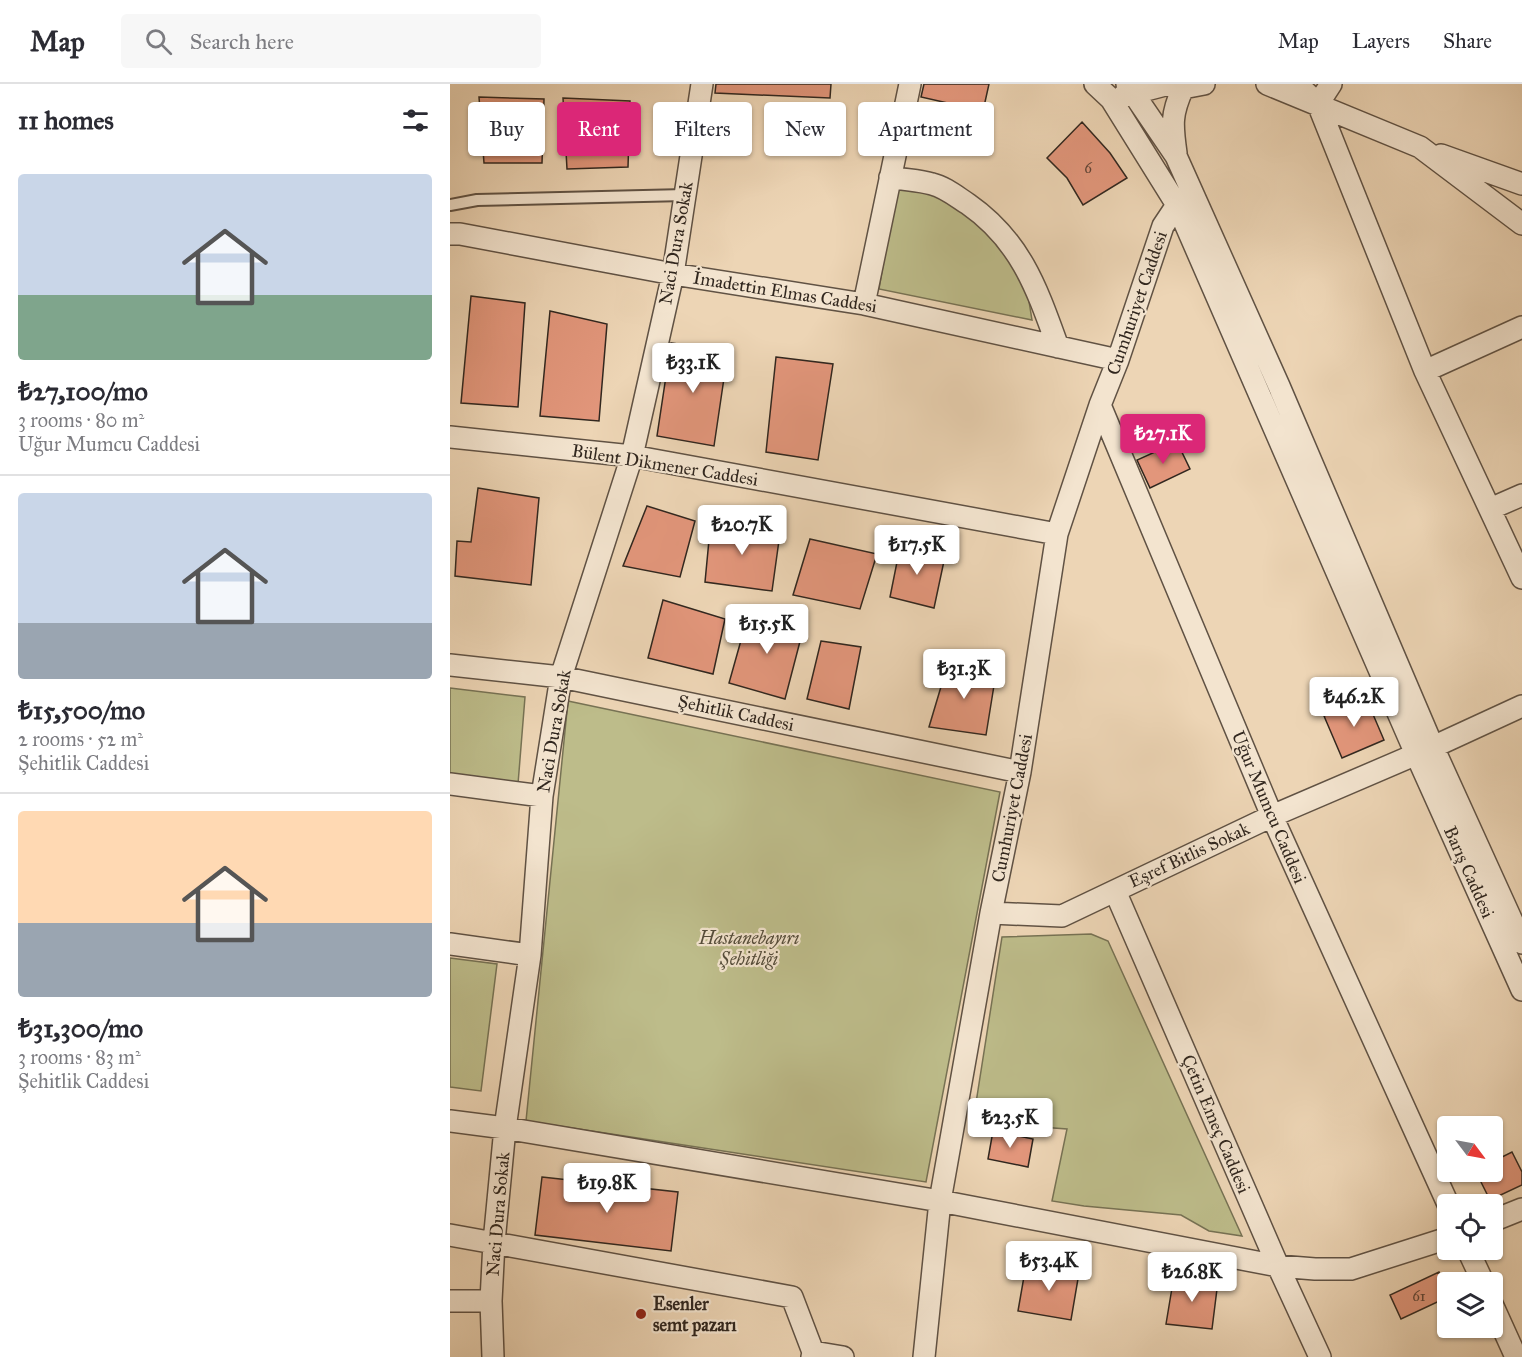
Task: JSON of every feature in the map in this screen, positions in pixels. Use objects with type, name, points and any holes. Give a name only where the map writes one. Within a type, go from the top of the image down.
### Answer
[{"type":"street","name":"Naci Dura Sokak","points":[[493,1357],[491,1302],[494,1242],[505,1128],[530,955],[542,796],[561,677],[632,456],[673,274],[702,84]]},
{"type":"street","points":[[864,304],[910,84]]},
{"type":"street","points":[[1095,84],[1111,99],[1177,205],[1425,751]]},
{"type":"street","points":[[1111,99],[1131,88],[1168,84]]},
{"type":"street","points":[[1176,156],[1172,126],[1174,106],[1183,88],[1204,84]]},
{"type":"street","points":[[1267,84],[1420,147],[1522,184]]},
{"type":"street","points":[[1297,84],[1318,105],[1425,371],[1522,578]]},
{"type":"street","points":[[1318,105],[1331,84]]},
{"type":"street","points":[[1131,88],[1176,156],[1279,386],[1425,751]]},
{"type":"street","points":[[1420,147],[1522,224]]},
{"type":"street","points":[[890,177],[932,184],[946,190],[980,213],[999,230],[1031,277],[1058,347]]},
{"type":"street","name":"Cumhuriyet Caddesi","points":[[924,1357],[940,1201],[991,913],[1020,771],[1057,534],[1162,226],[1177,205]]},
{"type":"street","name":"İmadettin Elmas Caddesi","points":[[450,234],[673,274],[864,304],[1118,360]]},
{"type":"street","points":[[1425,371],[1522,327]]},
{"type":"street","name":"Uğur Mumcu Caddesi","points":[[1100,405],[1272,816],[1443,1194]]},
{"type":"street","name":"Bülent Dikmener Caddesi","points":[[450,437],[632,456],[1057,534]]},
{"type":"street","points":[[1490,509],[1522,495]]},
{"type":"street","name":"Şehitlik Caddesi","points":[[450,665],[561,677],[1020,771]]},
{"type":"street","name":"Eşref Bitlis Sokak","points":[[991,913],[1062,916],[1272,816],[1425,751],[1522,706]]},
{"type":"street","name":"Barış Caddesi","points":[[1425,751],[1522,942]]},
{"type":"street","name":"Barış Caddesi","points":[[1425,751],[1522,990]]},
{"type":"street","points":[[450,784],[542,796]]},
{"type":"street","name":"Çetin Emeç Caddesi","points":[[1115,891],[1278,1266],[1320,1357]]},
{"type":"street","points":[[450,944],[530,955]]},
{"type":"street","points":[[450,1121],[505,1128],[940,1201],[1278,1266],[1351,1269],[1437,1242]]},
{"type":"street","points":[[1503,1217],[1522,1209]]},
{"type":"street","points":[[450,1235],[792,1297],[812,1354],[843,1357]]},
{"type":"street","points":[[450,1301],[491,1302]]},
{"type":"street","points":[[1503,1328],[1516,1357]]},
{"type":"lane","points":[[450,205],[477,200],[685,195]]},
{"type":"green space","points":[[896,187],[934,193],[971,218],[1006,247],[1026,283],[1032,320],[879,289]]},
{"type":"green space","points":[[450,688],[525,697],[518,784],[450,776]]},
{"type":"green space","name":"Hastanebayırı Şehitliği","points":[[568,701],[1000,792],[926,1182],[526,1121]]},
{"type":"green space","points":[[1091,934],[1108,941],[1242,1236],[1209,1231],[1181,1215],[1052,1201],[1067,1129],[973,1122],[1002,937]]},
{"type":"green space","points":[[450,958],[497,964],[481,1091],[450,1087]]},
{"type":"building","points":[[716,84],[831,84],[830,98],[715,93]]},
{"type":"building","points":[[924,84],[989,84],[985,102],[943,102],[921,97]]},
{"type":"building","points":[[479,97],[544,99],[544,102],[479,102]]},
{"type":"building","points":[[563,98],[630,101],[630,102],[563,102]]},
{"type":"building","points":[[1082,122],[1110,153],[1127,178],[1083,205],[1067,178],[1047,158]]},
{"type":"building","points":[[483,156],[542,156],[542,163],[484,163]]},
{"type":"building","points":[[566,156],[628,156],[628,167],[567,169]]},
{"type":"building","points":[[471,296],[525,303],[518,407],[461,403]]},
{"type":"building","points":[[550,311],[607,324],[599,421],[540,416]]},
{"type":"building","points":[[671,343],[728,351],[714,446],[657,436]]},
{"type":"building","points":[[776,357],[833,364],[818,460],[766,452]]},
{"type":"building","points":[[1177,442],[1190,469],[1150,488],[1137,460]]},
{"type":"building","points":[[478,488],[539,498],[531,585],[455,576],[457,541],[471,542]]},
{"type":"building","points":[[647,506],[695,521],[680,577],[623,566]]},
{"type":"building","points":[[711,519],[780,533],[772,591],[705,582]]},
{"type":"building","points":[[810,539],[877,554],[860,609],[793,595]]},
{"type":"building","points":[[901,542],[925,546],[923,554],[944,561],[934,608],[890,597]]},
{"type":"building","points":[[663,600],[725,619],[713,674],[648,658]]},
{"type":"building","points":[[749,612],[804,626],[785,699],[729,683]]},
{"type":"building","points":[[821,641],[861,647],[849,709],[807,699]]},
{"type":"building","points":[[949,660],[996,673],[986,735],[929,727]]},
{"type":"building","points":[[1366,698],[1384,740],[1342,758],[1324,716]]},
{"type":"building","points":[[993,1131],[1033,1139],[1028,1167],[988,1159]]},
{"type":"building","points":[[1512,1152],[1522,1172],[1522,1185],[1503,1194],[1487,1194],[1481,1182],[1503,1182],[1503,1156]]},
{"type":"building","points":[[542,1177],[678,1192],[671,1251],[535,1235]]},
{"type":"building","points":[[1026,1265],[1079,1273],[1071,1320],[1018,1311]]},
{"type":"building","points":[[1437,1273],[1437,1302],[1401,1319],[1390,1295]]},
{"type":"building","points":[[1174,1276],[1218,1281],[1212,1329],[1166,1324]]},
{"type":"place","name":"Esenler semt pazarı","points":[[641,1314]]}]
